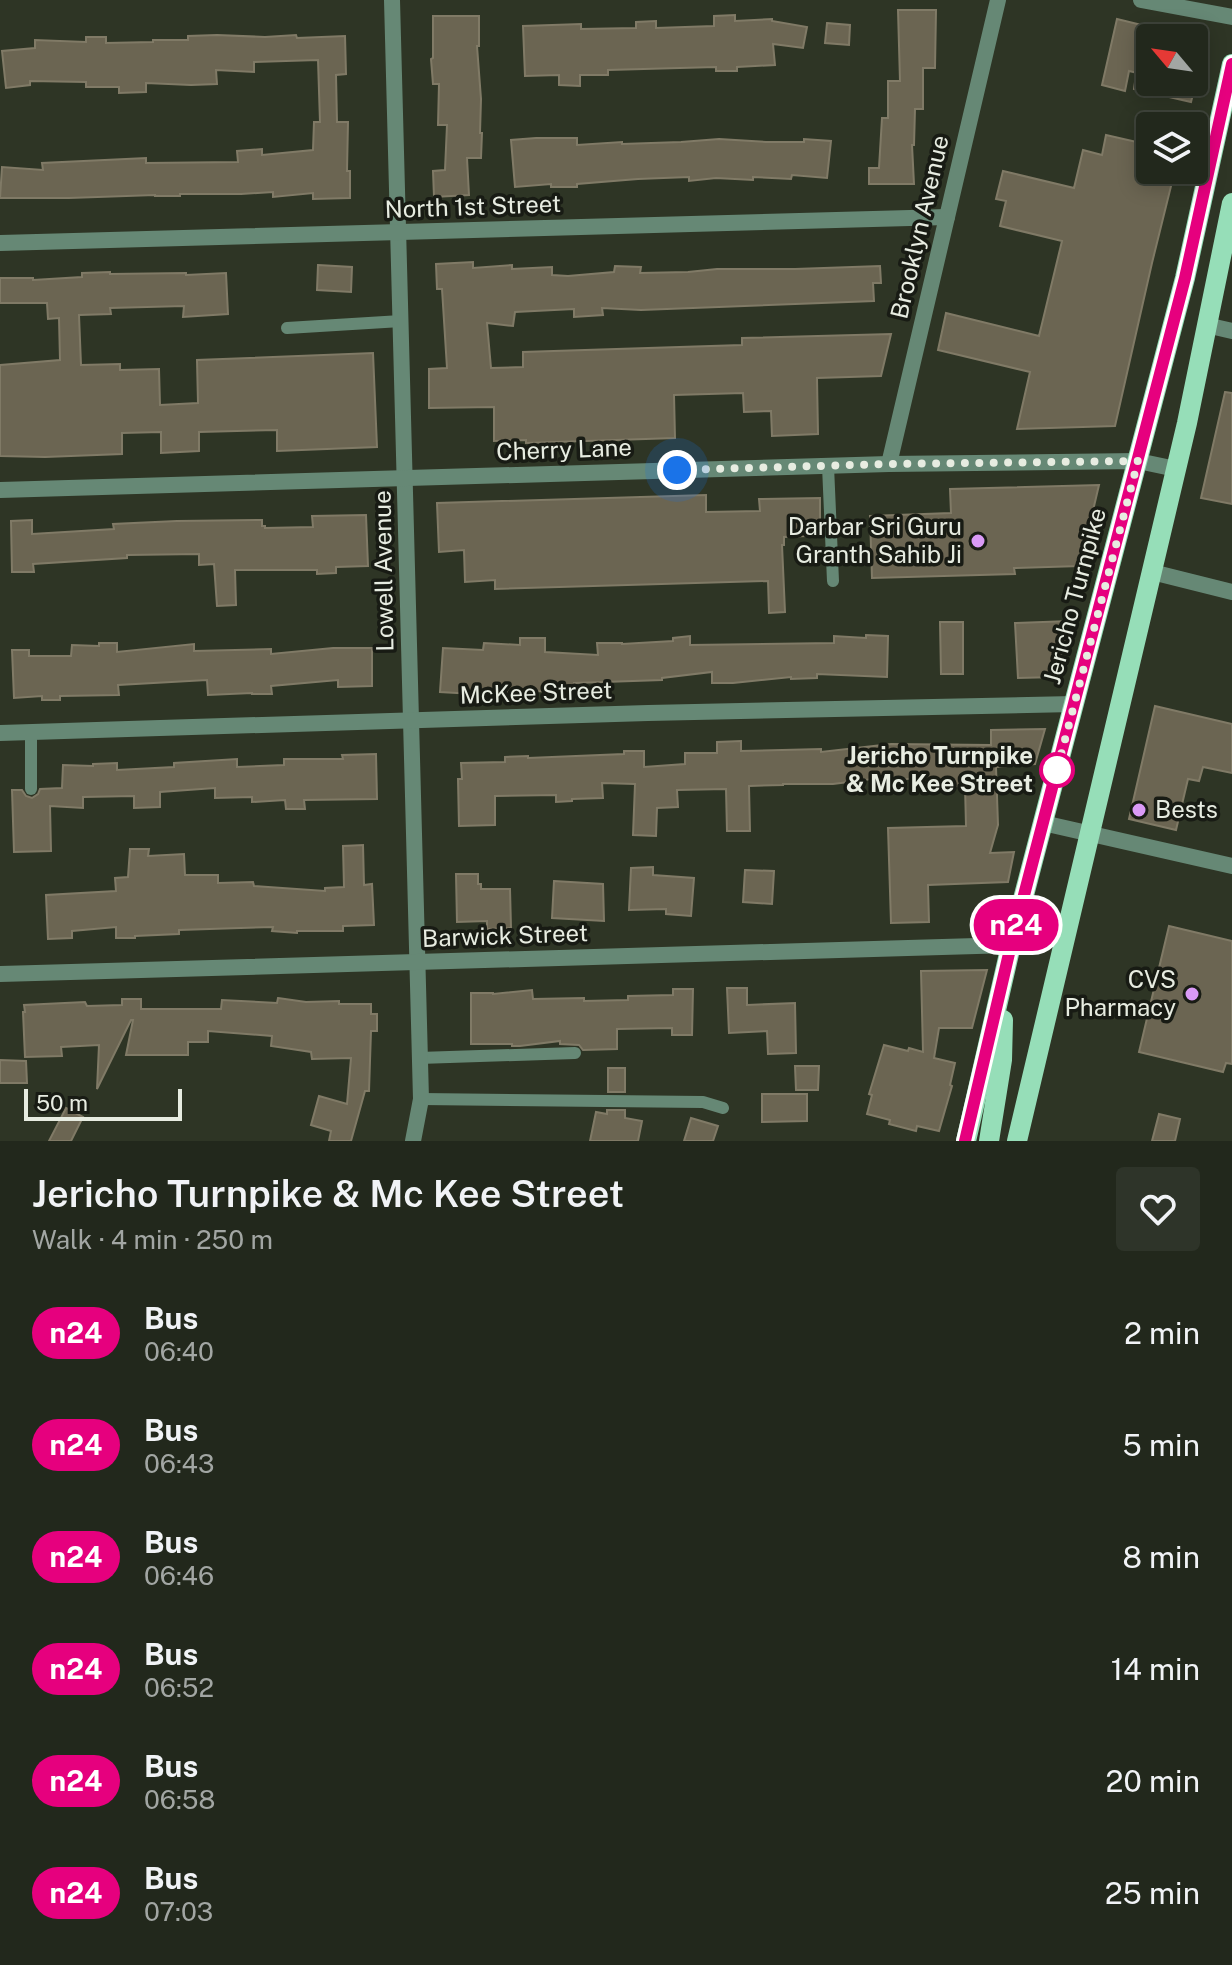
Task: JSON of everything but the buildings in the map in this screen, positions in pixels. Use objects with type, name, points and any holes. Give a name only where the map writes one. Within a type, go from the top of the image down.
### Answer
[{"type":"main road","name":"Jericho Turnpike","points":[[966,1141],[1011,945],[1185,278],[1228,95],[1232,64]]},
{"type":"main road","points":[[1017,1141],[1176,469],[1232,203]]},
{"type":"main road","points":[[989,1141],[1002,1060],[1004,980]]},
{"type":"street","name":"Lowell Avenue","points":[[392,0],[421,1099],[413,1141]]},
{"type":"street","name":"Brooklyn Avenue","points":[[889,464],[998,0]]},
{"type":"street","points":[[1141,0],[1232,17]]},
{"type":"street","name":"North 1st Street","points":[[0,243],[947,217]]},
{"type":"street","points":[[1206,325],[1232,331]]},
{"type":"street","name":"Cherry Lane","points":[[0,490],[889,464],[1138,461],[1176,469]]},
{"type":"street","points":[[1152,572],[1232,592]]},
{"type":"street","name":"McKee Street","points":[[0,733],[648,713],[1074,704]]},
{"type":"street","points":[[1043,823],[1232,866]]},
{"type":"street","name":"Barwick Street","points":[[0,974],[1011,945]]},
{"type":"lane","points":[[287,328],[401,321]]},
{"type":"lane","points":[[828,466],[833,581]]},
{"type":"lane","points":[[31,732],[31,789]]},
{"type":"lane","points":[[419,1058],[575,1053]]},
{"type":"lane","points":[[421,1099],[703,1102],[723,1108]]},
{"type":"bus line","name":"n24","points":[[965,1141],[1011,945],[1185,278],[1232,64]]},
{"type":"place","name":"Darbar Sri Guru Granth Sahib Ji","points":[[978,541]]},
{"type":"place","name":"Jericho Turnpike & Mc Kee Street","points":[[1057,770]]},
{"type":"place","name":"Bests","points":[[1139,810]]},
{"type":"place","name":"CVS Pharmacy","points":[[1192,994]]},
{"type":"route","points":[[677,470],[1138,461],[1056,774],[1057,770]]}]
